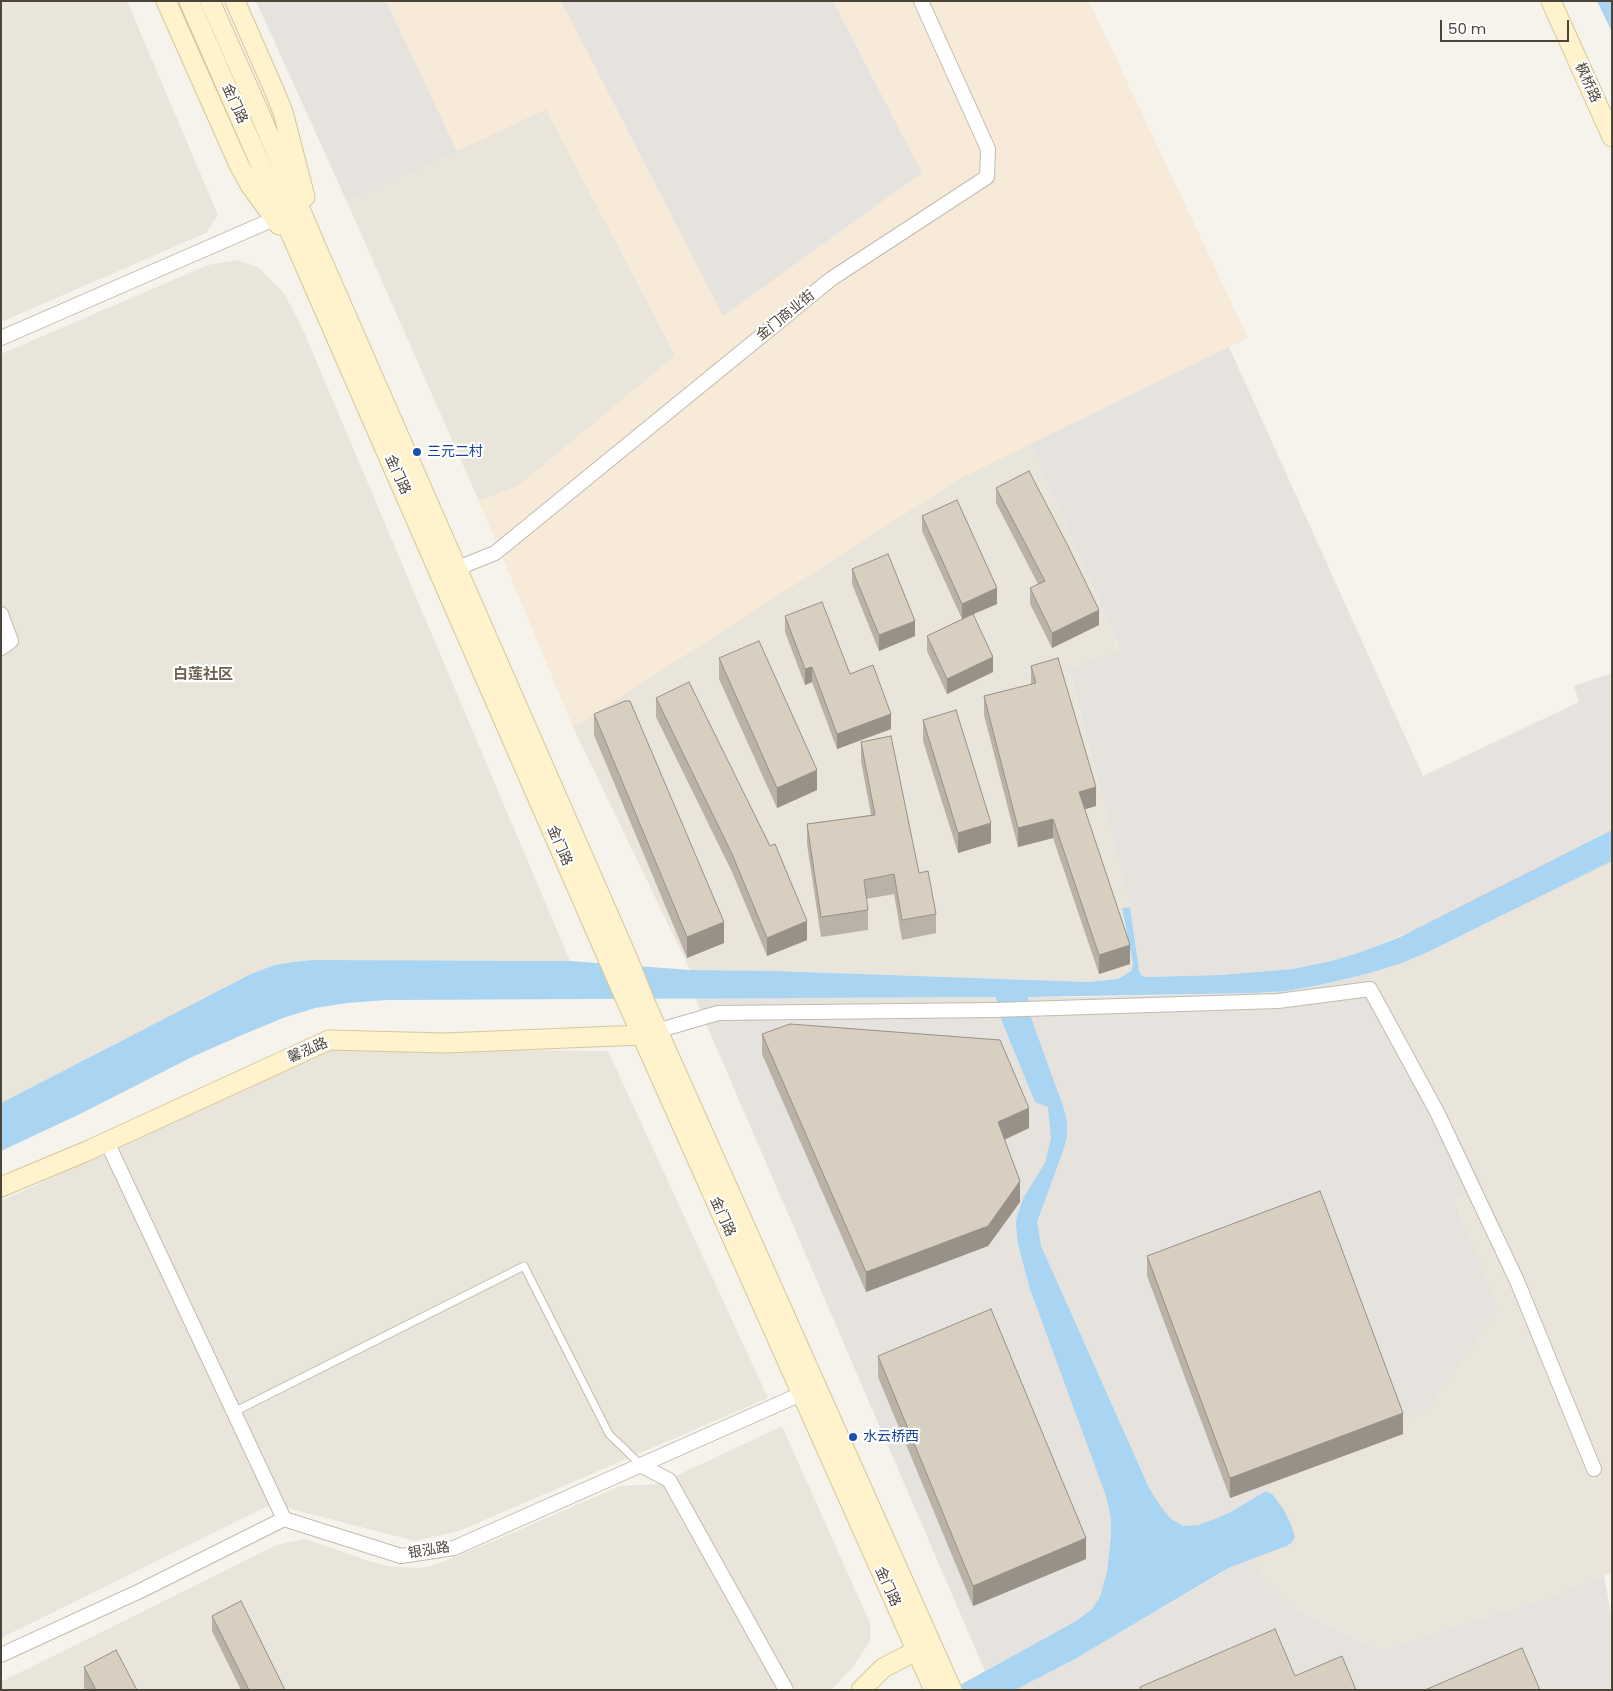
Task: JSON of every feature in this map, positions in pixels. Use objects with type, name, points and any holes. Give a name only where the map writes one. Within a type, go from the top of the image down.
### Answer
[{"type":"main road","points":[[166,1],[239,165],[250,185],[274,219],[310,255]]},
{"type":"main road","name":"金门路","points":[[189,1],[242,121],[310,255],[448,572],[608,960],[626,1000],[649,1033],[942,1687]]},
{"type":"main road","name":"金门路","points":[[210,1],[260,114],[310,255]]},
{"type":"main road","points":[[235,1],[274,90],[289,133],[310,255]]},
{"type":"main road","name":"枫桥路","points":[[1551,1],[1612,137]]},
{"type":"main road","name":"金门路","points":[[448,572],[628,959],[645,1002],[649,1033],[801,1394],[916,1652],[942,1687]]},
{"type":"main road","name":"馨泓路","points":[[1,1188],[107,1142],[329,1040],[445,1043],[649,1033]]},
{"type":"main road","points":[[861,1690],[883,1668],[916,1652]]},
{"type":"street","name":"金门商业街","points":[[448,572],[495,553],[831,279],[987,177],[988,149],[921,1]]},
{"type":"street","points":[[1,338],[274,219]]},
{"type":"street","points":[[1,614],[11,641],[1,648]]},
{"type":"street","points":[[649,1033],[718,1013],[1047,1009],[1278,1000],[1370,989],[1437,1112],[1517,1281],[1594,1469]]},
{"type":"street","points":[[1,1655],[140,1591],[284,1519],[107,1142]]},
{"type":"street","name":"银泓路","points":[[284,1519],[401,1556],[454,1548],[801,1394]]},
{"type":"street","points":[[642,1466],[669,1480],[786,1690]]},
{"type":"lane","points":[[234,1412],[524,1266],[609,1434],[642,1466]]},
{"type":"shaded area","points":[[1,1],[127,1],[218,215],[206,233],[1,322]]},
{"type":"shaded area","points":[[256,1],[386,1],[457,151],[347,202]]},
{"type":"shaded area","points":[[386,1],[561,1],[723,316],[922,173],[833,1],[1089,1],[1248,338],[960,478],[573,727],[479,501],[518,486],[676,355],[546,109],[457,151]]},
{"type":"shaded area","points":[[561,1],[833,1],[922,173],[723,316]]},
{"type":"shaded area","name":"三元二村","points":[[546,109],[676,356],[518,486],[479,501],[347,202]]},
{"type":"shaded area","points":[[238,260],[259,268],[283,292],[301,325],[570,961],[313,960],[293,962],[251,974],[1,1103],[1,354],[208,265]]},
{"type":"shaded area","points":[[1229,347],[1423,776],[1579,702],[1574,686],[1612,673],[1612,830],[1424,926],[1358,953],[1293,969],[1220,975],[1147,977],[1141,975],[1139,970],[1130,907],[1069,669],[1121,652],[1030,444]]},
{"type":"shaded area","points":[[1030,444],[1121,653],[1069,670],[1130,907],[1122,908],[1133,964],[1131,971],[1118,979],[1088,982],[775,971],[690,970],[573,727],[960,478]]},
{"type":"shaded area","points":[[1612,861],[1612,1572],[1547,1598],[1382,1649],[1341,1633],[1300,1612],[1267,1581],[1252,1559],[1282,1548],[1272,1494],[1266,1491],[1269,1474],[1497,1309],[1454,1197],[1484,1183],[1370,973],[1428,952]]},
{"type":"shaded area","points":[[1370,973],[1484,1183],[1454,1198],[1498,1309],[1424,1413],[1269,1474],[1266,1491],[1234,1510],[1252,1559],[1267,1581],[1286,1600],[1300,1612],[1341,1633],[1382,1649],[1547,1598],[1604,1575],[1612,1620],[1612,1690],[1015,1690],[1075,1659],[1233,1566],[1199,1525],[1076,1621],[985,1671],[695,998],[1087,997],[1254,993],[1287,991]]},
{"type":"shaded area","points":[[335,1048],[608,1051],[768,1398],[459,1531],[415,1541],[272,1504],[1,1638],[1,1201]]},
{"type":"shaded area","points":[[782,1426],[870,1623],[870,1641],[853,1667],[831,1690],[1,1690],[1,1682],[276,1545],[305,1539],[369,1561],[393,1567],[420,1568],[432,1566],[620,1486],[659,1484]]},
{"type":"water","points":[[1597,1],[1612,1],[1612,32]]},
{"type":"water","points":[[1612,830],[1612,861],[1428,952],[1370,973],[1287,991],[1028,997],[1030,1015],[1064,1109],[1067,1123],[1067,1136],[1064,1148],[1037,1222],[1041,1246],[1149,1488],[1171,1519],[1183,1526],[1199,1525],[1227,1514],[1266,1491],[1272,1494],[1284,1510],[1295,1537],[1287,1546],[1233,1566],[1220,1573],[1075,1659],[1015,1690],[951,1690],[1076,1621],[1092,1609],[1100,1597],[1107,1572],[1111,1518],[1106,1496],[1030,1289],[1018,1244],[1017,1216],[1024,1197],[1045,1163],[1051,1139],[1048,1107],[1035,1102],[1001,1019],[996,997],[387,1000],[347,1003],[315,1008],[283,1018],[242,1035],[192,1057],[82,1113],[1,1151],[1,1103],[251,974],[275,965],[313,960],[570,961],[690,970],[775,971],[1088,982],[1118,979],[1131,971],[1133,964],[1122,908],[1130,907],[1141,975],[1147,977],[1220,975],[1293,969],[1358,953],[1400,937]]},
{"type":"building","points":[[1029,471],[1099,610],[1052,633],[1030,588],[1045,581],[996,488]]},
{"type":"building","points":[[957,500],[997,588],[962,604],[922,516]]},
{"type":"building","points":[[888,554],[915,621],[879,635],[852,569]]},
{"type":"building","points":[[822,602],[850,674],[873,665],[891,714],[837,734],[812,667],[805,669],[785,616]]},
{"type":"building","points":[[973,614],[993,657],[947,679],[927,636]]},
{"type":"building","points":[[759,641],[817,770],[777,788],[719,658]]},
{"type":"building","points":[[1058,658],[1096,787],[1079,792],[1130,945],[1099,955],[1053,819],[1018,828],[984,696],[1036,683],[1031,666]]},
{"type":"building","points":[[689,682],[770,846],[775,844],[807,921],[767,938],[732,854],[656,698]]},
{"type":"building","points":[[625,701],[630,701],[724,922],[687,937],[594,714]]},
{"type":"building","points":[[956,710],[991,823],[958,833],[923,720]]},
{"type":"building","points":[[891,736],[919,873],[928,871],[936,914],[902,920],[894,874],[864,880],[868,910],[821,917],[807,824],[875,815],[861,742]]},
{"type":"building","points":[[790,1024],[1000,1040],[1029,1108],[998,1122],[1020,1181],[988,1226],[866,1272],[762,1034]]},
{"type":"building","points":[[1320,1191],[1403,1413],[1230,1478],[1147,1256]]},
{"type":"building","points":[[991,1309],[1086,1538],[973,1586],[878,1356]]},
{"type":"building","points":[[241,1601],[285,1690],[249,1690],[212,1616]]},
{"type":"building","points":[[1275,1629],[1295,1676],[1342,1656],[1356,1690],[1141,1690],[1140,1687]]},
{"type":"building","points":[[1522,1648],[1540,1690],[1425,1690]]},
{"type":"building","points":[[116,1650],[137,1690],[96,1690],[84,1667]]},
{"type":"place","name":"三元二村","points":[[417,452]]},
{"type":"place","name":"水云桥西","points":[[853,1437]]},
{"type":"district","name":"白莲社区","points":[[203,675]]}]
